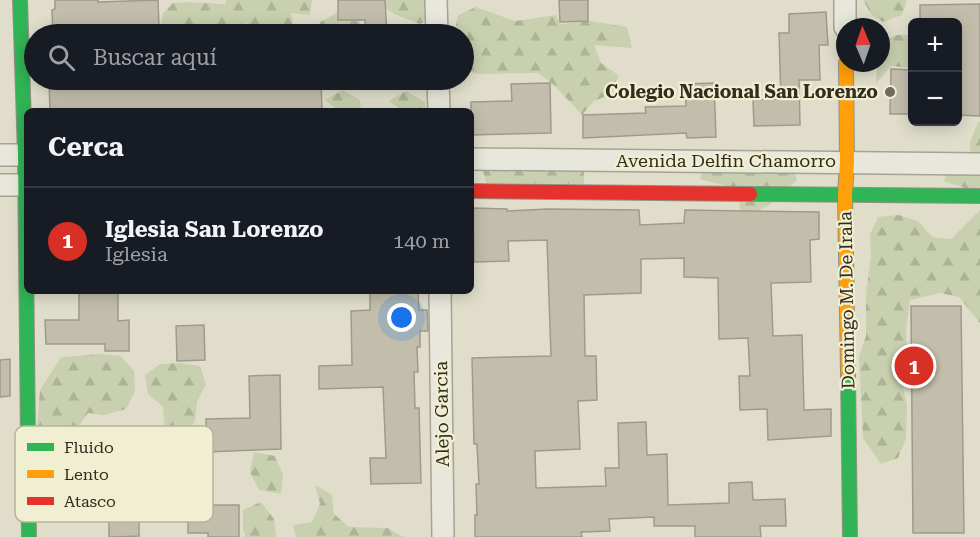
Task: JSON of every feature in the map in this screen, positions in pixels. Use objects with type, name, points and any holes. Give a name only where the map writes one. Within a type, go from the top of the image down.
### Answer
[{"type":"street","points":[[20,0],[24,108]]},
{"type":"street","points":[[436,0],[437,24]]},
{"type":"street","points":[[845,0],[845,18]]},
{"type":"street","name":"Domingo M. De Irala","points":[[846,72],[845,195],[850,537]]},
{"type":"street","points":[[438,90],[439,108]]},
{"type":"street","points":[[0,155],[24,155]]},
{"type":"street","name":"Avenida Delfin Chamorro","points":[[474,159],[980,164]]},
{"type":"street","points":[[0,185],[24,185]]},
{"type":"street","name":"Avenida Delfin Chamorro","points":[[474,191],[980,196]]},
{"type":"street","points":[[27,294],[27,426]]},
{"type":"street","name":"Alejo Garcia","points":[[440,294],[443,537]]},
{"type":"street","points":[[28,522],[28,537]]},
{"type":"green space","points":[[226,0],[312,0],[310,15],[291,13],[292,24],[248,24],[247,22],[246,24],[161,24],[163,13],[173,3],[226,4]]},
{"type":"green space","points":[[382,0],[425,0],[426,21],[420,24],[394,14],[378,3]]},
{"type":"green space","points":[[863,0],[907,0],[902,15],[890,19],[877,18],[871,14]]},
{"type":"green space","points":[[476,7],[515,21],[556,15],[560,24],[591,21],[627,27],[632,48],[594,45],[601,63],[618,75],[612,94],[594,101],[582,115],[554,85],[538,73],[474,73],[474,24],[456,24],[458,15]]},
{"type":"green space","points":[[338,12],[359,15],[360,24],[320,24]]},
{"type":"green space","points":[[896,35],[908,35],[908,68],[890,67],[890,38]]},
{"type":"green space","points":[[877,72],[886,72],[876,83]]},
{"type":"green space","points":[[343,90],[360,100],[361,108],[335,108],[325,100]]},
{"type":"green space","points":[[406,91],[425,102],[426,108],[399,108],[389,101]]},
{"type":"green space","points":[[980,122],[980,193],[944,181],[951,163],[971,164],[970,142]]},
{"type":"green space","points":[[704,160],[790,160],[797,180],[768,206],[749,214],[740,209],[738,189],[700,179]]},
{"type":"green space","points":[[584,165],[584,184],[486,183],[482,166]]},
{"type":"green space","points":[[980,210],[980,323],[959,297],[940,293],[910,300],[906,330],[907,360],[903,387],[907,406],[906,439],[898,458],[881,464],[863,438],[859,356],[866,336],[866,295],[871,256],[870,235],[878,217],[899,215],[918,221],[932,237],[951,239]]},
{"type":"green space","points":[[102,354],[121,356],[134,371],[135,391],[126,409],[104,415],[88,413],[79,426],[37,426],[40,390],[61,357]]},
{"type":"green space","points":[[180,363],[200,366],[206,384],[197,402],[195,421],[192,426],[165,426],[163,407],[148,394],[145,375],[160,364]]},
{"type":"green space","points":[[254,452],[275,456],[283,474],[281,494],[259,490],[250,472]]},
{"type":"green space","points":[[315,485],[332,495],[334,514],[349,527],[388,528],[403,537],[296,537],[293,525],[312,522],[320,504]]},
{"type":"green space","points":[[261,502],[274,519],[276,537],[246,537],[243,529],[243,510]]},
{"type":"building","points":[[55,0],[98,0],[98,2],[158,0],[159,24],[53,24],[52,10],[55,9]]},
{"type":"building","points":[[338,0],[385,0],[386,24],[365,24],[365,20],[338,20]]},
{"type":"building","points":[[559,0],[588,0],[588,21],[560,22]]},
{"type":"building","points":[[980,4],[980,116],[962,115],[962,18],[920,18],[920,5]]},
{"type":"building","points":[[826,12],[828,45],[819,45],[820,80],[799,80],[800,125],[754,126],[753,100],[781,99],[779,33],[789,33],[789,14]]},
{"type":"building","points":[[891,69],[908,70],[908,114],[890,114]]},
{"type":"building","points":[[550,83],[551,133],[474,135],[474,108],[471,108],[471,102],[512,101],[511,84]]},
{"type":"building","points":[[714,83],[716,137],[687,138],[686,133],[583,138],[583,115],[646,113],[645,107],[686,106],[685,84]]},
{"type":"building","points":[[49,90],[321,90],[322,108],[50,108]]},
{"type":"building","points":[[474,208],[507,209],[507,211],[639,210],[640,225],[684,223],[685,210],[819,212],[819,239],[810,240],[811,282],[771,283],[773,336],[802,335],[804,410],[831,409],[831,436],[768,440],[767,409],[740,410],[739,376],[750,376],[748,338],[719,339],[718,278],[684,277],[684,258],[641,259],[641,293],[584,295],[585,356],[596,356],[597,400],[578,401],[580,449],[535,451],[536,488],[606,486],[605,468],[619,468],[618,423],[646,422],[647,455],[667,454],[668,505],[729,503],[729,483],[752,482],[753,500],[785,499],[786,526],[760,526],[761,537],[695,537],[695,526],[654,526],[654,517],[609,519],[610,531],[581,532],[582,537],[475,537],[476,484],[479,484],[477,444],[474,444],[472,358],[551,356],[547,240],[508,241],[509,261],[474,262]]},
{"type":"building","points":[[79,294],[118,294],[118,321],[129,320],[129,351],[105,351],[105,344],[46,344],[45,320],[79,320]]},
{"type":"building","points":[[370,294],[418,294],[419,310],[427,310],[428,331],[420,331],[420,347],[417,347],[418,372],[414,372],[415,408],[419,408],[421,483],[371,484],[370,458],[386,458],[383,387],[319,389],[319,366],[352,365],[351,311],[370,310]]},
{"type":"building","points":[[911,306],[961,306],[964,533],[913,533]]},
{"type":"building","points":[[204,325],[205,360],[177,361],[176,326]]},
{"type":"building","points":[[10,359],[10,396],[0,397],[0,360]]},
{"type":"building","points":[[280,375],[281,449],[213,452],[213,426],[206,426],[206,419],[250,418],[249,376]]},
{"type":"building","points":[[213,505],[239,505],[239,537],[208,537],[208,533],[188,533],[188,522],[213,522]]},
{"type":"building","points":[[109,522],[139,522],[139,536],[109,537]]},
{"type":"traffic: fast","points":[[20,0],[24,124]]},
{"type":"traffic: fast","points":[[750,194],[980,196]]},
{"type":"traffic: fast","points":[[26,294],[28,426]]},
{"type":"traffic: fast","points":[[848,373],[850,537]]},
{"type":"traffic: fast","points":[[29,522],[29,537]]},
{"type":"traffic: slow","points":[[846,72],[845,195],[848,373]]},
{"type":"traffic: jam","points":[[474,191],[750,194]]},
{"type":"place","name":"Colegio Nacional San Lorenzo","points":[[890,92]]},
{"type":"place","name":"Iglesia San Lorenzo","points":[[914,366]]}]
